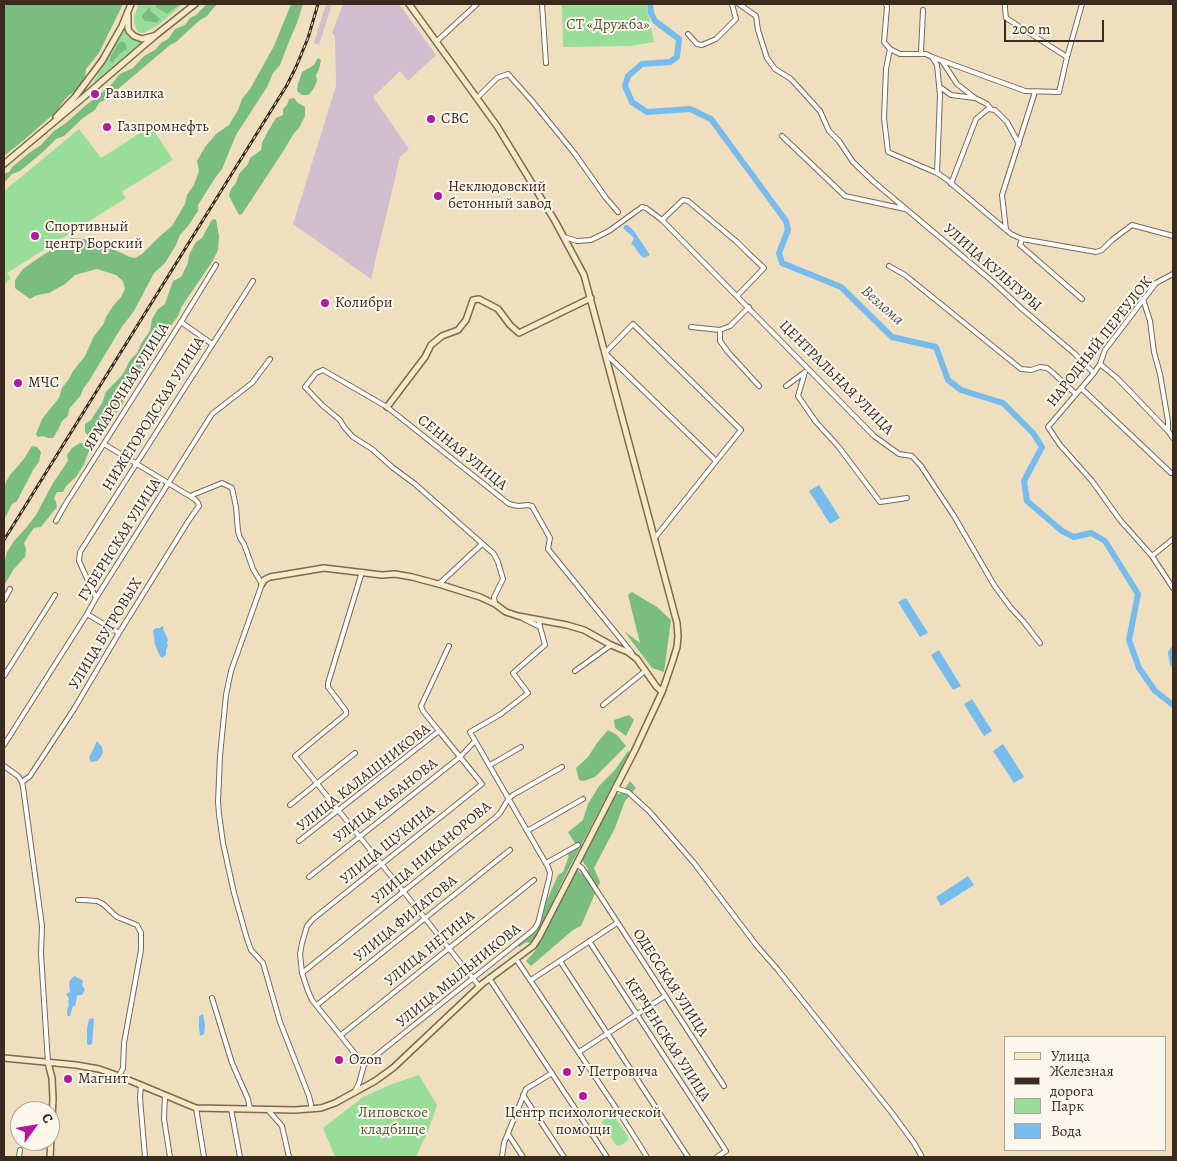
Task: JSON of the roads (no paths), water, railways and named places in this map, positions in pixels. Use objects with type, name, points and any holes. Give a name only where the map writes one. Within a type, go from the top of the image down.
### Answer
[{"type":"street","points":[[35,137],[70,103],[88,80],[112,43],[132,4]]},
{"type":"street","points":[[184,12],[191,4]]},
{"type":"street","points":[[4,164],[195,4]]},
{"type":"street","points":[[4,1058],[89,1067],[119,1076],[196,1108],[312,1109],[330,1106],[354,1093],[360,1086],[383,1076],[479,986],[529,950],[536,942],[662,692],[675,654],[678,629],[584,275],[555,221],[515,155],[477,98],[409,4]]},
{"type":"street","points":[[436,42],[477,4]]},
{"type":"street","points":[[542,4],[546,63]]},
{"type":"street","points":[[688,34],[697,44],[702,45],[716,39],[736,19],[732,4]]},
{"type":"street","points":[[734,10],[740,5],[746,9],[750,4]]},
{"type":"street","points":[[886,4],[884,42],[890,49],[900,54],[926,54],[1025,92],[1059,92],[1082,4]]},
{"type":"street","points":[[1005,4],[1006,18],[1067,57]]},
{"type":"street","name":"УЛИЦА КУЛЬТУРЫ","points":[[746,9],[756,16],[758,30],[767,58],[775,68],[791,79],[820,111],[829,131],[839,141],[853,162],[874,182],[993,282],[1094,373]]},
{"type":"street","points":[[921,53],[923,10]]},
{"type":"street","points":[[128,12],[128,28],[134,36],[142,39],[156,35]]},
{"type":"street","points":[[890,49],[886,69],[884,118],[888,152],[937,173],[1011,234],[1022,240],[1096,252],[1102,250],[1132,225],[1173,236]]},
{"type":"street","points":[[930,56],[937,65],[940,87],[937,173]]},
{"type":"street","points":[[942,61],[957,84],[995,110],[1007,122],[1019,144]]},
{"type":"street","points":[[477,98],[497,78],[508,74],[575,154],[618,212]]},
{"type":"street","points":[[940,87],[951,94],[976,98]]},
{"type":"street","points":[[1006,230],[1002,195],[1035,92]]},
{"type":"street","points":[[951,184],[976,119],[988,108],[991,109]]},
{"type":"street","points":[[782,136],[845,196],[907,210]]},
{"type":"street","points":[[662,220],[683,200],[688,201],[737,242],[764,268],[737,296]]},
{"type":"street","name":"ЦЕНТРАЛЬНАЯ УЛИЦА","points":[[564,237],[577,241],[591,240],[609,231],[642,207],[662,220],[749,307],[806,370],[874,436],[899,454],[912,456],[921,466],[954,516],[994,585],[1040,643]]},
{"type":"street","points":[[1022,240],[1020,245],[1082,299]]},
{"type":"street","name":"ЯРМАРОЧНАЯ УЛИЦА","points":[[56,521],[216,265]]},
{"type":"street","points":[[889,266],[905,274],[1021,369],[1047,368],[1076,394]]},
{"type":"street","name":"НАРОДНЫЙ ПЕРЕУЛОК","points":[[1152,556],[1120,520],[1092,481],[1060,445],[1048,427],[1094,373],[1100,364],[1105,350],[1156,283],[1173,274]]},
{"type":"street","name":"НИЖЕГОРОДСКАЯ УЛИЦА","points":[[96,598],[79,561],[80,552],[253,281]]},
{"type":"street","points":[[387,407],[420,363],[430,345],[442,336],[458,330],[466,320],[473,300],[480,299],[498,309],[510,325],[519,333],[591,298]]},
{"type":"street","points":[[1143,299],[1150,321],[1154,352],[1160,374],[1168,421],[1168,431]]},
{"type":"street","points":[[691,327],[720,330],[730,326],[749,307]]},
{"type":"street","points":[[182,322],[212,344]]},
{"type":"street","points":[[654,539],[742,430],[633,324],[605,353],[716,461]]},
{"type":"street","points":[[720,330],[720,341],[759,386]]},
{"type":"street","name":"ГУБЕРНСКАЯ УЛИЦА","points":[[4,745],[212,414],[252,383],[270,360]]},
{"type":"street","points":[[1100,364],[1117,378],[1173,438]]},
{"type":"street","name":"СЕННАЯ УЛИЦА","points":[[482,544],[415,484],[392,467],[372,448],[353,436],[340,420],[322,405],[305,387],[316,373],[323,370],[387,407],[504,501],[518,506],[528,504],[532,506],[550,538],[548,549],[633,655]]},
{"type":"street","points":[[786,386],[806,370]]},
{"type":"street","points":[[806,370],[798,396],[816,422],[838,446],[880,502],[908,498]]},
{"type":"street","points":[[1081,388],[1171,472]]},
{"type":"street","points":[[104,444],[190,496],[222,483],[232,488],[240,538],[253,569],[262,584]]},
{"type":"street","name":"УЛИЦА БУГРОВЫХ","points":[[22,782],[30,776],[74,709],[119,633],[199,506],[196,500],[190,496]]},
{"type":"street","points":[[1173,540],[1152,556],[1173,588]]},
{"type":"street","points":[[439,584],[482,544],[496,557],[503,576],[494,597],[495,604]]},
{"type":"street","points":[[312,1109],[311,1102],[285,1037],[263,963],[249,947],[222,843],[218,802],[226,695],[231,671],[264,580],[270,577],[321,568],[382,575],[395,574],[439,584],[463,591],[518,616],[584,630],[633,655],[662,692]]},
{"type":"street","points":[[362,572],[328,683],[328,687],[346,711],[346,714],[295,756],[479,986]]},
{"type":"street","points":[[4,600],[10,589]]},
{"type":"street","points":[[4,676],[55,595]]},
{"type":"street","points":[[87,614],[119,633]]},
{"type":"street","points":[[518,616],[540,627],[541,621]]},
{"type":"street","name":"УЛИЦА МЫЛЬНИКОВА","points":[[364,1065],[536,928],[550,871],[470,732],[501,714],[528,693],[513,673],[545,645],[540,627]]},
{"type":"street","points":[[575,671],[611,645]]},
{"type":"street","points":[[439,730],[422,711],[421,706],[449,646]]},
{"type":"street","points":[[602,705],[646,671]]},
{"type":"street","name":"УЛИЦА КАЛАШНИКОВА","points":[[299,841],[439,730],[482,784]]},
{"type":"street","name":"УЛИЦА КАБАНОВА","points":[[309,877],[460,757],[476,742]]},
{"type":"street","points":[[490,765],[520,747]]},
{"type":"street","points":[[290,805],[355,753]]},
{"type":"street","points":[[4,766],[18,776],[22,782],[42,926],[48,1063],[52,1078],[53,1098],[50,1157]]},
{"type":"street","name":"УЛИЦА НИКАНОРОВА","points":[[302,973],[499,814],[509,798],[562,767]]},
{"type":"street","name":"УЛИЦА ЩУКИНА","points":[[302,973],[301,949],[308,923],[482,784]]},
{"type":"street","points":[[615,788],[631,795],[649,811],[694,863],[757,946],[892,1113],[922,1157]]},
{"type":"street","points":[[527,831],[583,799]]},
{"type":"street","points":[[546,863],[578,845]]},
{"type":"street","name":"УЛИЦА ФИЛАТОВА","points":[[317,1005],[510,850]]},
{"type":"street","name":"ОДЕССКАЯ УЛИЦА","points":[[576,864],[582,868],[724,1086]]},
{"type":"street","name":"УЛИЦА НЕГИНА","points":[[341,1035],[534,880]]},
{"type":"street","points":[[78,900],[100,902],[117,917],[137,925],[141,933],[141,950],[124,1043],[124,1064],[119,1076]]},
{"type":"street","points":[[531,980],[617,923]]},
{"type":"street","name":"КЕРЧЕНСКАЯ УЛИЦА","points":[[589,941],[726,1151],[717,1157]]},
{"type":"street","points":[[516,959],[647,1157]]},
{"type":"street","points":[[560,960],[688,1157]]},
{"type":"street","points":[[302,973],[308,991],[317,1005],[364,1065],[360,1086]]},
{"type":"street","points":[[489,978],[607,1157]]},
{"type":"street","points":[[579,1052],[665,996]]},
{"type":"street","points":[[212,998],[232,1063],[248,1099],[249,1107]]},
{"type":"street","points":[[502,1157],[504,1143],[526,1089],[552,1073]]},
{"type":"street","points":[[141,1085],[145,1157]]},
{"type":"street","points":[[165,1095],[164,1119],[170,1157]]},
{"type":"street","points":[[523,1095],[564,1157]]},
{"type":"street","points":[[196,1108],[204,1157]]},
{"type":"street","points":[[231,1109],[240,1157]]},
{"type":"street","points":[[268,1110],[282,1126],[289,1157]]},
{"type":"street","points":[[508,1134],[523,1157]]},
{"type":"water","points":[[625,225],[628,225],[634,231],[650,255],[644,258],[631,244],[634,238],[623,228]]},
{"type":"water","points":[[819,485],[840,518],[830,524],[809,491]]},
{"type":"water","points":[[906,598],[928,633],[920,637],[898,602]]},
{"type":"water","points":[[162,626],[168,640],[168,646],[166,655],[162,658],[155,645],[153,630]]},
{"type":"water","points":[[939,650],[961,686],[953,690],[931,655]]},
{"type":"water","points":[[972,699],[992,731],[984,736],[964,704]]},
{"type":"water","points":[[97,741],[102,747],[103,752],[97,761],[91,762],[89,758]]},
{"type":"water","points":[[1003,744],[1024,777],[1014,783],[993,751]]},
{"type":"water","points":[[968,876],[974,885],[941,906],[936,897]]},
{"type":"water","points":[[74,976],[83,981],[82,985],[85,990],[82,995],[77,996],[75,1006],[73,1006],[70,1016],[68,1016],[69,999],[66,994],[70,992],[69,982]]},
{"type":"water","points":[[203,1014],[204,1034],[200,1036],[199,1016]]},
{"type":"water","points":[[93,1018],[92,1044],[88,1045],[87,1029],[89,1019]]},
{"type":"waterway","name":"Везлома","points":[[650,4],[651,13],[655,21],[679,39],[677,57],[670,62],[642,64],[628,76],[625,86],[632,102],[647,112],[690,109],[711,119],[786,221],[788,230],[779,253],[782,263],[841,287],[892,337],[936,347],[948,380],[961,390],[1003,403],[1033,433],[1042,447],[1024,481],[1027,501],[1062,531],[1074,537],[1091,533],[1105,541],[1138,594],[1129,640],[1139,668],[1155,691],[1173,705]]},
{"type":"waterway","name":"Везлома","points":[[1173,650],[1171,653],[1173,664]]},
{"type":"railway","points":[[4,540],[287,85],[308,38],[318,4]]},
{"type":"place","name":"Развилка","points":[[95,94]]},
{"type":"place","name":"СВС","points":[[431,119]]},
{"type":"place","name":"Газпромнефть","points":[[107,127]]},
{"type":"place","name":"Неклюдовский бетонный завод","points":[[438,196]]},
{"type":"place","name":"Спортивный центр Борский","points":[[35,236]]},
{"type":"place","name":"Колибри","points":[[325,303]]},
{"type":"place","name":"МЧС","points":[[18,383]]},
{"type":"place","name":"Ozon","points":[[339,1060]]},
{"type":"place","name":"У Петровича","points":[[567,1072]]},
{"type":"place","name":"Магнит","points":[[68,1079]]},
{"type":"place","name":"Центр психологической помощи","points":[[583,1096]]},
{"type":"park label","name":"СТ «Дружба»","points":[[608,25]]},
{"type":"park label","name":"Липовское кладбище","points":[[393,1122]]}]
